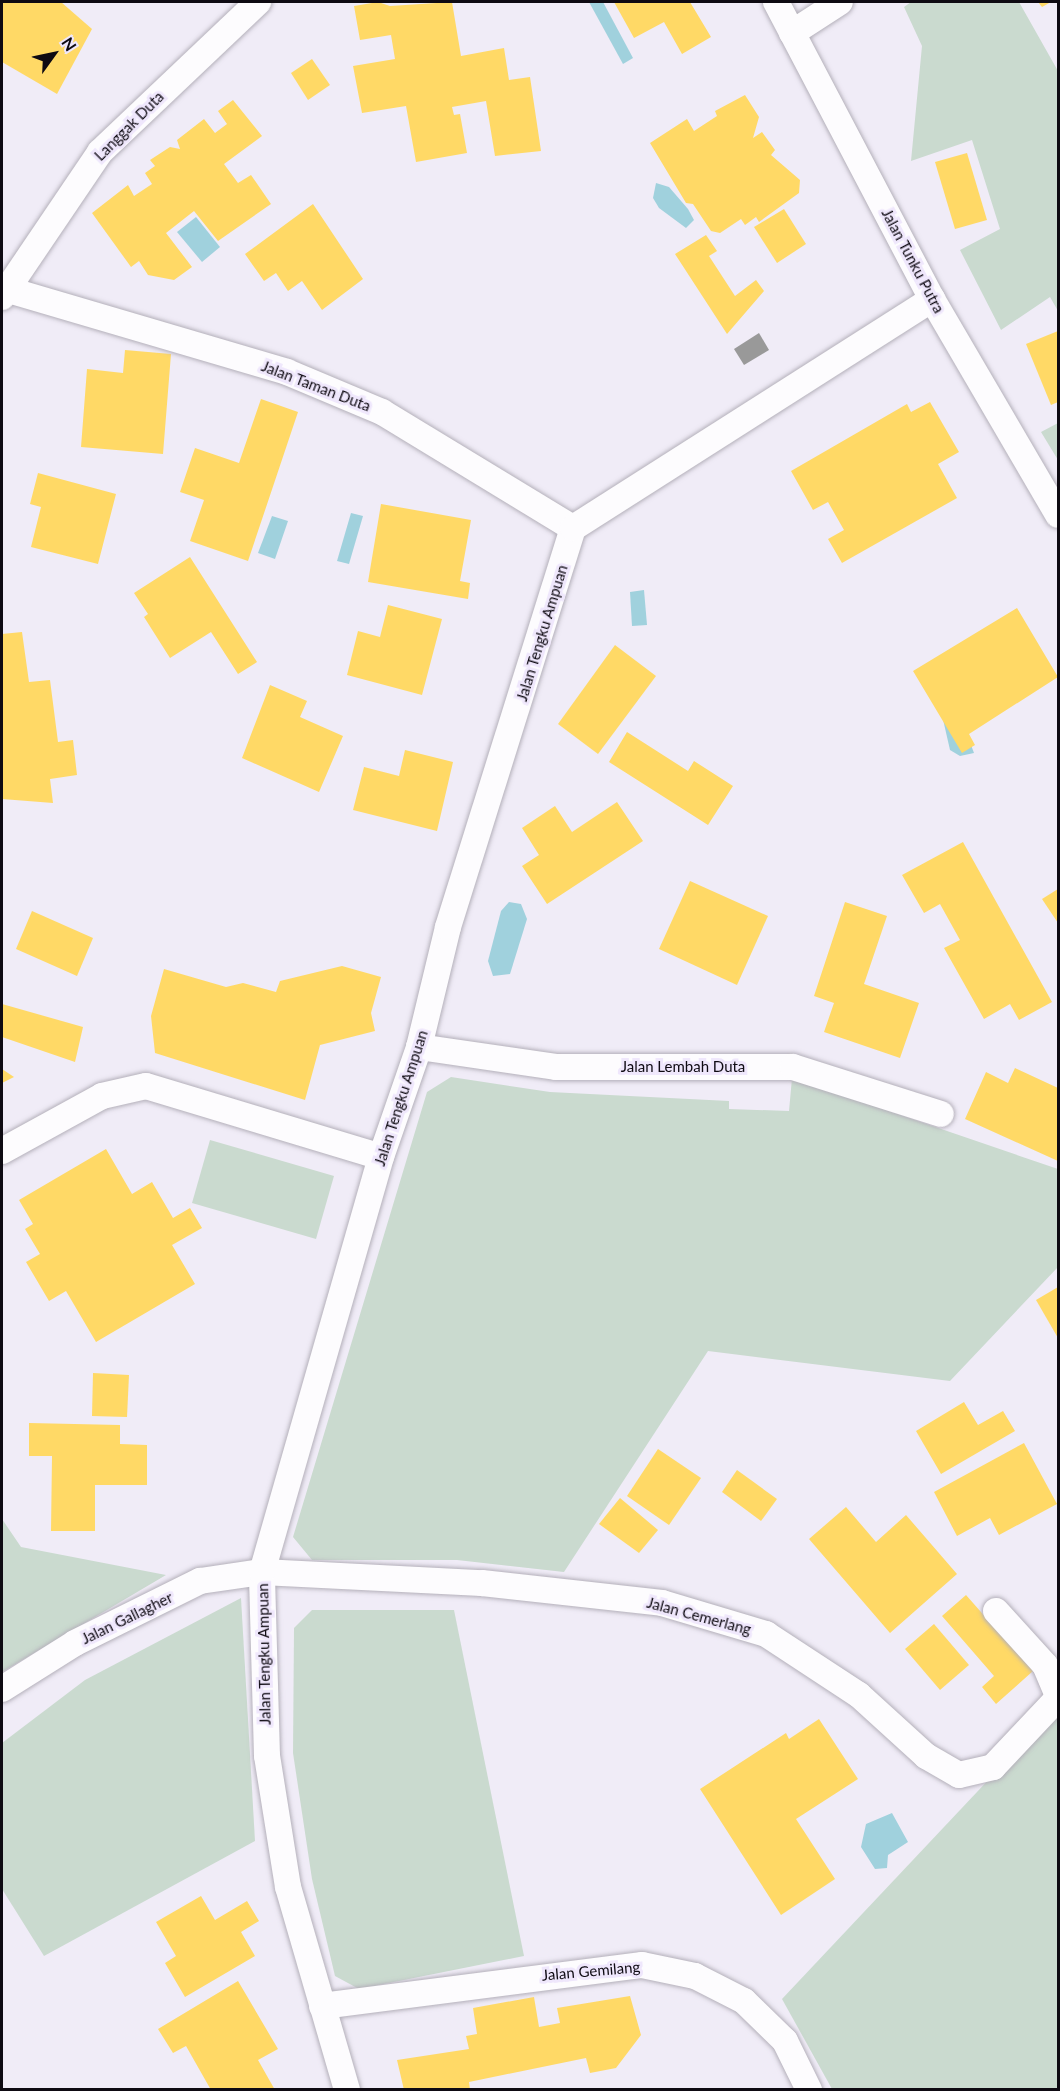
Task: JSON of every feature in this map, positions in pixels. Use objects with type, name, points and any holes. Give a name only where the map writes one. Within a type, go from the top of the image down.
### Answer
[{"type":"street","name":"Langgak Duta","points":[[3,291],[100,152],[258,2]]},
{"type":"street","name":"Jalan Tunku Putra","points":[[776,2],[932,299],[1059,516]]},
{"type":"street","points":[[792,33],[840,2]]},
{"type":"street","name":"Jalan Taman Duta","points":[[3,291],[287,372],[382,412],[573,528]]},
{"type":"street","points":[[573,528],[932,299]]},
{"type":"street","name":"Jalan Tengku Ampuan","points":[[347,2090],[288,1887],[267,1756],[262,1572],[381,1157],[419,1047],[452,916],[573,528]]},
{"type":"street","name":"Jalan Lembah Duta","points":[[419,1047],[556,1067],[793,1067],[941,1114]]},
{"type":"street","points":[[2,1151],[102,1096],[146,1086],[381,1157]]},
{"type":"street","name":"Jalan Gallagher","points":[[2,1689],[75,1643],[200,1581],[262,1572]]},
{"type":"street","name":"Jalan Cemerlang","points":[[262,1572],[482,1583],[662,1603],[766,1634],[859,1695],[926,1756],[959,1775],[993,1767],[1059,1697]]},
{"type":"street","points":[[996,1611],[1045,1665],[1059,1697]]},
{"type":"street","name":"Jalan Gemilang","points":[[322,2006],[642,1965],[695,1976],[744,2001],[784,2042],[810,2090]]},
{"type":"green space","points":[[911,2],[1019,2],[1058,71],[1058,311],[1050,297],[1001,330],[960,250],[1000,229],[972,140],[911,161],[922,46],[904,7]]},
{"type":"green space","points":[[1058,423],[1058,460],[1041,432]]},
{"type":"green space","points":[[451,1077],[550,1092],[729,1101],[729,1109],[789,1111],[792,1078],[1058,1169],[1058,1267],[950,1381],[708,1351],[564,1572],[457,1560],[312,1560],[293,1537],[427,1092]]},
{"type":"green space","points":[[210,1140],[334,1176],[316,1239],[192,1203]]},
{"type":"green space","points":[[2,1519],[21,1547],[166,1575],[2,1672]]},
{"type":"green space","points":[[241,1598],[255,1841],[44,1956],[2,1889],[2,1743],[85,1680]]},
{"type":"green space","points":[[312,1610],[454,1610],[524,1956],[359,1989],[335,1976],[312,1879],[293,1753],[294,1628]]},
{"type":"green space","points":[[1058,1706],[1058,2089],[832,2089],[782,1999]]},
{"type":"water","points":[[589,2],[603,2],[633,58],[623,64]]},
{"type":"water","points":[[656,183],[669,187],[688,209],[694,220],[686,228],[659,208],[653,198]]},
{"type":"water","points":[[196,217],[220,247],[202,262],[177,232]]},
{"type":"water","points":[[351,513],[363,516],[349,564],[337,561]]},
{"type":"water","points":[[272,516],[288,521],[275,559],[258,553]]},
{"type":"water","points":[[644,590],[647,625],[632,626],[630,592]]},
{"type":"water","points":[[957,707],[974,753],[960,756],[950,750],[942,715]]},
{"type":"water","points":[[509,902],[521,904],[527,919],[510,974],[493,976],[488,961],[501,911]]},
{"type":"water","points":[[892,1813],[908,1842],[888,1855],[887,1868],[875,1869],[861,1847],[866,1824]]},
{"type":"building: Homes","points":[[2,2],[61,2],[92,29],[57,94],[2,62]]},
{"type":"building: Homes","points":[[378,2],[390,6],[452,2],[461,56],[504,48],[509,80],[530,77],[541,151],[495,156],[486,101],[452,107],[454,115],[460,114],[467,153],[416,162],[406,106],[362,113],[353,66],[395,59],[391,35],[360,40],[354,6]]},
{"type":"building: Homes","points":[[614,2],[690,2],[711,37],[682,54],[664,22],[634,38]]},
{"type":"building: Homes","points":[[1038,2],[1051,2],[1042,7]]},
{"type":"building: Homes","points":[[312,59],[330,85],[308,100],[291,73]]},
{"type":"building: Homes","points":[[745,95],[759,117],[753,138],[762,132],[775,150],[771,155],[800,180],[799,193],[759,222],[756,217],[745,225],[741,219],[720,233],[711,231],[693,204],[686,203],[650,143],[687,119],[694,131],[717,116],[715,111]]},
{"type":"building: Homes","points":[[233,100],[262,136],[224,164],[238,183],[251,175],[271,204],[218,241],[194,211],[166,233],[192,267],[174,280],[148,275],[139,261],[131,267],[92,213],[128,185],[134,196],[152,184],[145,173],[155,166],[150,160],[170,147],[180,149],[177,140],[204,119],[215,133],[227,124],[218,111]]},
{"type":"building: Homes","points":[[967,153],[987,220],[955,229],[935,162]]},
{"type":"building: Homes","points":[[313,204],[363,279],[322,310],[302,281],[288,291],[276,273],[264,281],[245,254]]},
{"type":"building: Homes","points":[[784,209],[806,244],[777,263],[754,227]]},
{"type":"building: Homes","points":[[706,235],[717,251],[709,256],[735,296],[756,280],[764,291],[727,334],[675,254]]},
{"type":"building: Homes","points":[[1058,331],[1058,402],[1051,405],[1026,344]]},
{"type":"building: Homes","points":[[125,350],[171,354],[163,454],[81,447],[87,369],[123,373]]},
{"type":"building: Homes","points":[[261,399],[298,412],[248,561],[190,541],[204,500],[180,492],[195,448],[239,463]]},
{"type":"building: Homes","points":[[930,402],[959,452],[938,464],[957,498],[842,563],[828,539],[844,530],[828,502],[813,510],[791,471],[907,404],[911,412]]},
{"type":"building: Homes","points":[[38,473],[116,494],[98,564],[31,547],[41,507],[30,504]]},
{"type":"building: Homes","points":[[381,504],[471,520],[460,581],[470,583],[468,599],[368,582]]},
{"type":"building: Homes","points":[[190,557],[257,662],[238,674],[211,632],[170,658],[144,617],[148,614],[134,593]]},
{"type":"building: Homes","points":[[388,605],[442,619],[422,695],[347,675],[358,631],[380,637]]},
{"type":"building: Homes","points":[[1017,608],[1058,677],[969,734],[975,745],[962,753],[913,671]]},
{"type":"building: Homes","points":[[22,632],[29,682],[50,680],[58,742],[73,740],[77,775],[50,779],[53,803],[2,799],[2,634]]},
{"type":"building: Homes","points":[[615,645],[656,676],[598,754],[558,724]]},
{"type":"building: Homes","points":[[270,685],[307,701],[300,717],[343,736],[319,792],[242,758]]},
{"type":"building: Homes","points":[[627,732],[688,771],[694,761],[733,786],[708,825],[609,762]]},
{"type":"building: Homes","points":[[405,750],[453,762],[437,831],[353,810],[364,767],[399,776]]},
{"type":"building: Homes","points":[[617,802],[643,841],[547,904],[522,866],[539,855],[522,828],[555,806],[572,832]]},
{"type":"building: Homes","points":[[963,842],[1052,1002],[1019,1020],[1010,1004],[984,1019],[944,948],[960,940],[940,904],[924,913],[902,875]]},
{"type":"building: Homes","points":[[690,881],[768,916],[737,985],[659,949]]},
{"type":"building: Homes","points":[[1058,889],[1058,923],[1042,899]]},
{"type":"building: Homes","points":[[845,902],[887,916],[864,984],[919,1003],[900,1058],[824,1032],[834,1003],[814,996]]},
{"type":"building: Homes","points":[[32,911],[93,938],[77,976],[16,949]]},
{"type":"building: Homes","points":[[342,966],[381,977],[371,1013],[375,1031],[320,1045],[305,1100],[155,1053],[151,1016],[164,969],[226,987],[243,983],[276,992],[280,981]]},
{"type":"building: Homes","points":[[2,1004],[83,1027],[75,1062],[2,1037]]},
{"type":"building: Homes","points":[[1015,1068],[1058,1088],[1058,1161],[965,1119],[986,1072],[1008,1083]]},
{"type":"building: Homes","points":[[2,1069],[14,1077],[2,1083]]},
{"type":"building: Homes","points":[[106,1149],[132,1194],[152,1182],[173,1218],[190,1208],[202,1228],[172,1245],[195,1284],[96,1342],[66,1291],[49,1301],[26,1262],[40,1254],[25,1229],[33,1224],[19,1200]]},
{"type":"building: Homes","points":[[1058,1287],[1058,1338],[1036,1300]]},
{"type":"building: Homes","points":[[93,1373],[129,1375],[127,1417],[92,1416]]},
{"type":"building: Homes","points":[[964,1402],[978,1425],[1003,1411],[1015,1431],[941,1474],[916,1431]]},
{"type":"building: Homes","points":[[29,1423],[120,1425],[120,1444],[147,1445],[147,1485],[95,1485],[95,1531],[51,1531],[52,1456],[29,1456]]},
{"type":"building: Homes","points":[[1024,1443],[1057,1504],[999,1535],[990,1518],[957,1536],[934,1492]]},
{"type":"building: Homes","points":[[658,1449],[701,1478],[669,1525],[627,1496]]},
{"type":"building: Homes","points":[[737,1470],[777,1499],[761,1521],[722,1492]]},
{"type":"building: Homes","points":[[620,1498],[658,1530],[639,1553],[599,1524]]},
{"type":"building: Homes","points":[[846,1507],[876,1542],[906,1515],[957,1574],[890,1633],[809,1539]]},
{"type":"building: Homes","points":[[966,1595],[1033,1671],[996,1704],[982,1687],[994,1676],[942,1616]]},
{"type":"building: Homes","points":[[934,1624],[969,1665],[940,1690],[905,1649]]},
{"type":"building: Homes","points":[[819,1719],[858,1779],[796,1819],[835,1879],[781,1915],[700,1789],[786,1733],[789,1739]]},
{"type":"building: Homes","points":[[201,1896],[215,1920],[247,1901],[259,1921],[241,1932],[255,1956],[185,1997],[165,1963],[176,1956],[156,1922]]},
{"type":"building: Homes","points":[[238,1981],[278,2049],[258,2060],[275,2090],[211,2090],[186,2046],[173,2053],[158,2029]]},
{"type":"building: Homes","points":[[630,1996],[641,2035],[616,2068],[590,2073],[586,2058],[469,2082],[470,2090],[404,2090],[397,2060],[469,2049],[466,2036],[477,2034],[473,2008],[534,1997],[539,2027],[560,2023],[557,2008]]},
{"type":"building: Industry","points":[[759,333],[769,350],[744,365],[734,349]]}]
